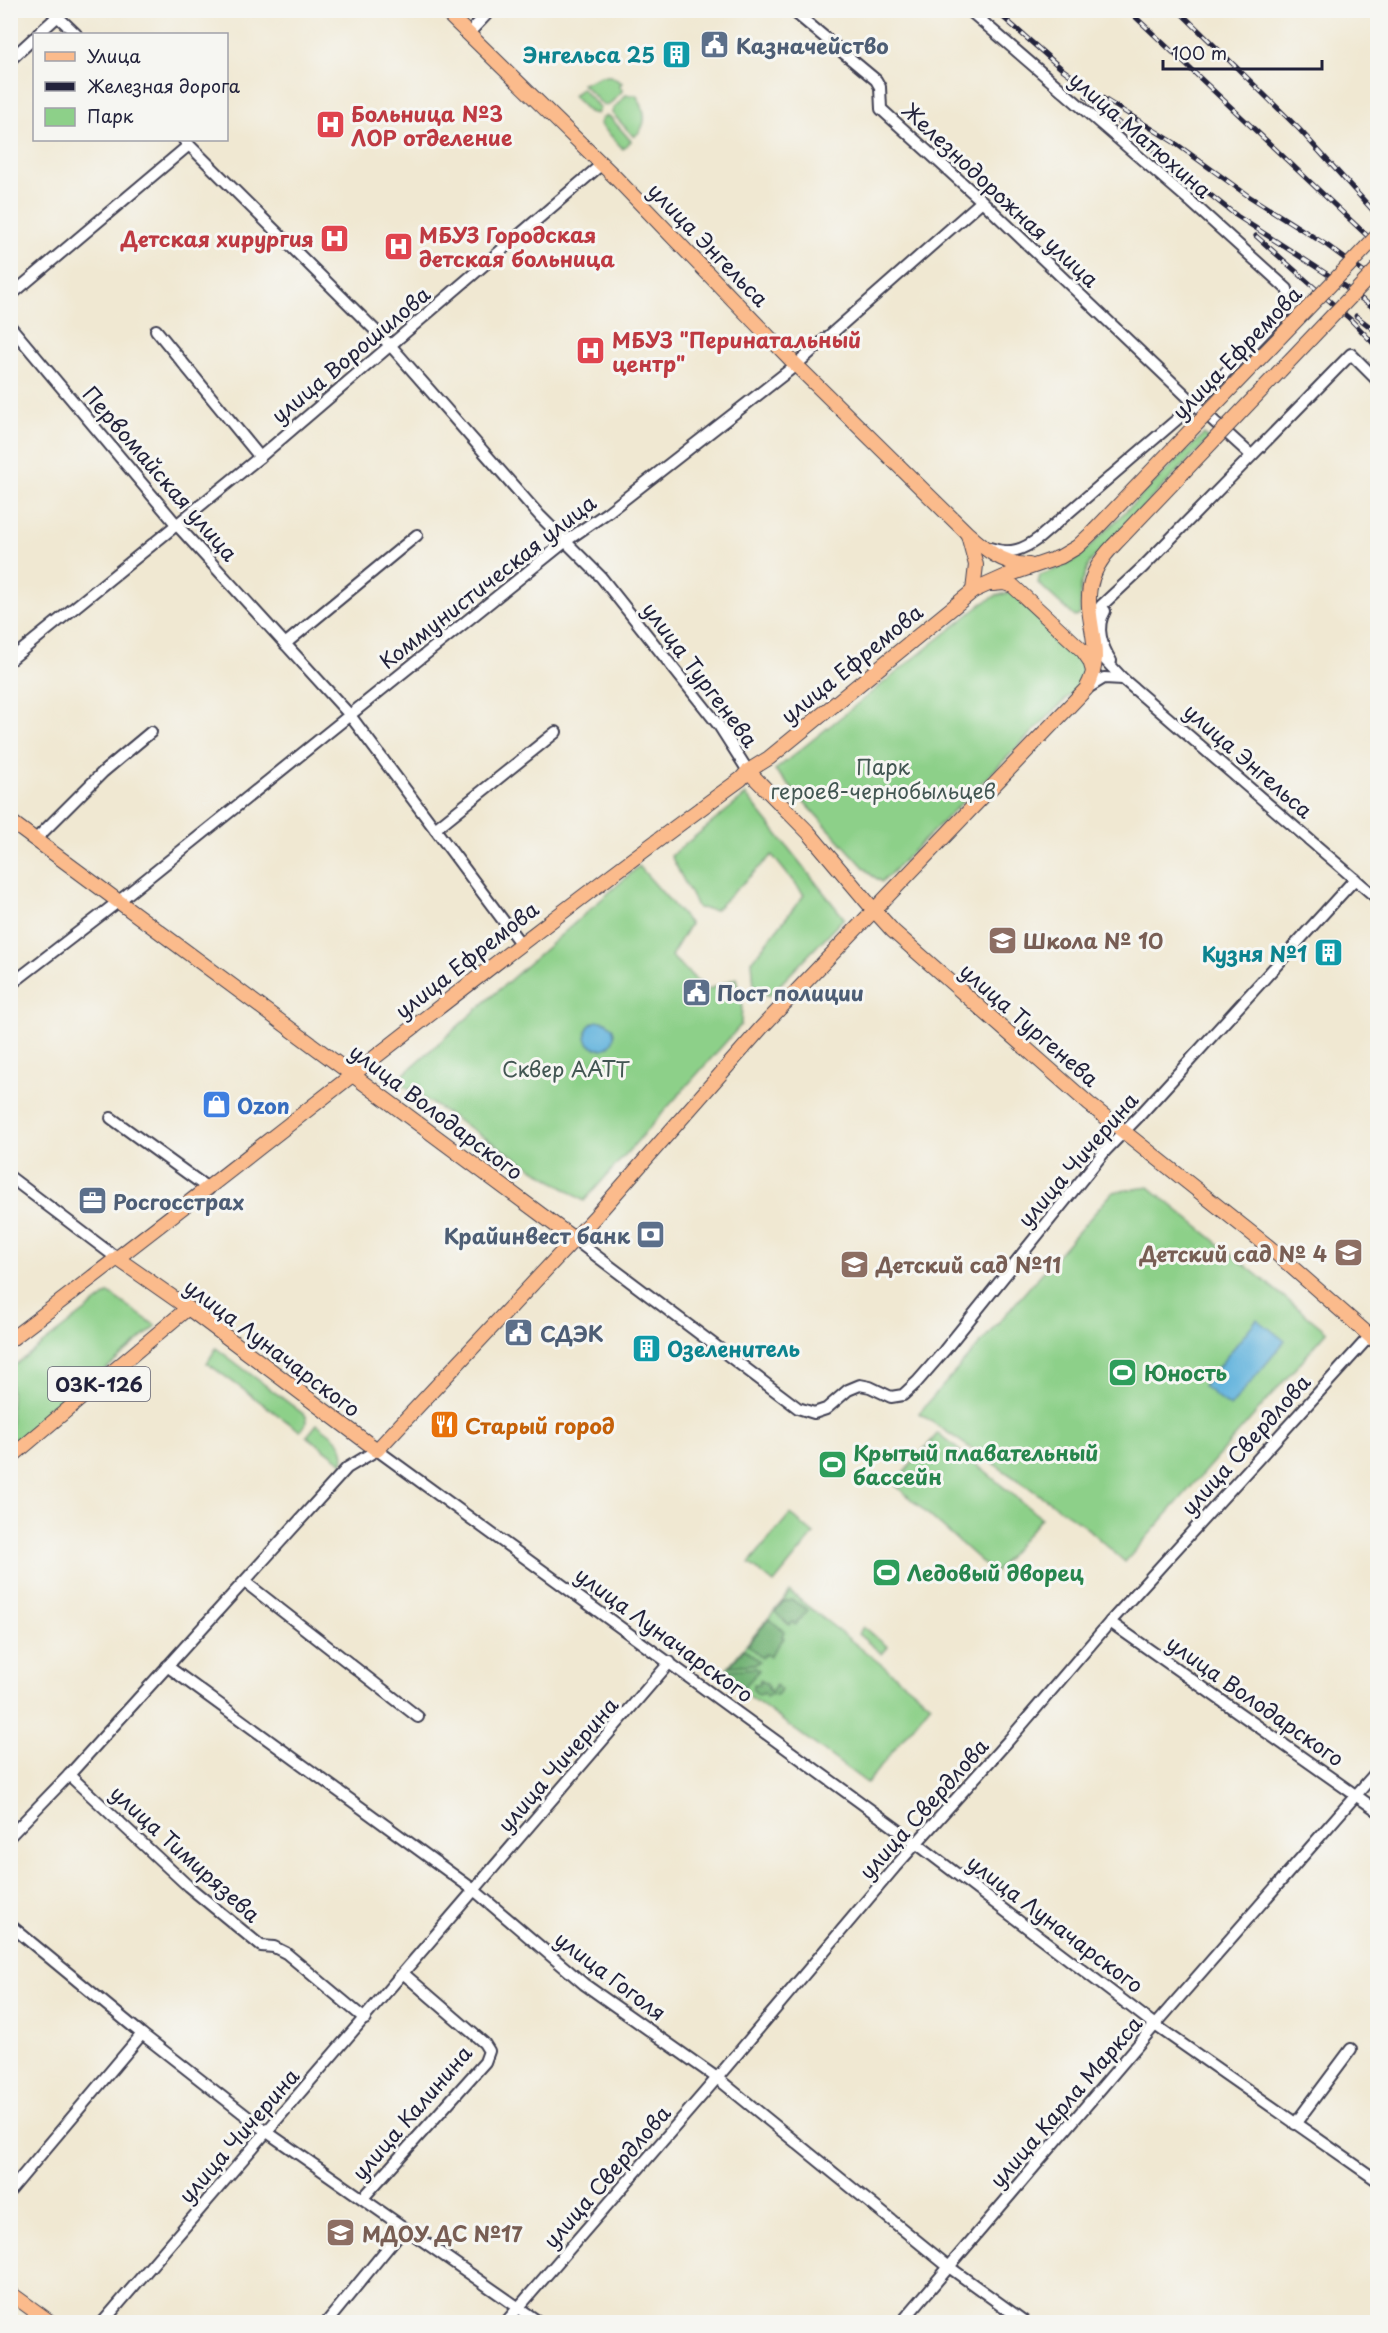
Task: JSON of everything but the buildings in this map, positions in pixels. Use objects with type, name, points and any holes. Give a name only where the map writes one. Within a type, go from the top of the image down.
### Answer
[{"type":"main road","name":"улица Энгельса","points":[[444,10],[602,164],[796,365],[967,533],[1001,559],[1016,564],[1039,565]]},
{"type":"main road","name":"улица Ефремова","points":[[10,1340],[208,1189],[520,943],[741,779],[748,771],[769,758],[975,591],[1070,551],[1095,530],[1377,235]]},
{"type":"main road","name":"улица Ефремова","points":[[1090,683],[1096,666],[1088,608],[1089,588],[1095,568],[1113,546],[1377,268]]},
{"type":"main road","points":[[377,1450],[574,1239],[762,1027],[1090,683],[1090,661],[1083,651],[1013,586],[994,583],[975,591],[976,565],[967,533]]},
{"type":"main road","name":"улица Тургенева","points":[[748,771],[809,833],[893,931],[1124,1132],[1375,1335]]},
{"type":"main road","name":"улица Володарского","points":[[10,821],[574,1239]]},
{"type":"main road","name":"улица Луначарского","points":[[118,1259],[188,1308],[377,1450]]},
{"type":"main road","name":"03К-126","points":[[10,1458],[188,1308]]},
{"type":"main road","points":[[10,2293],[50,2322]]},
{"type":"street","points":[[468,34],[486,15],[482,10]]},
{"type":"street","name":"Железнодорожная улица","points":[[792,10],[876,80],[880,87],[881,109],[1251,455]]},
{"type":"street","name":"улица Матюхина","points":[[969,10],[996,36],[1189,200],[1287,289]]},
{"type":"street","points":[[39,33],[55,13],[75,33]]},
{"type":"street","points":[[10,60],[33,39]]},
{"type":"street","points":[[10,296],[187,142]]},
{"type":"street","name":"улица Тургенева","points":[[187,142],[390,345],[540,516],[601,577],[720,727],[748,771]]},
{"type":"street","name":"улица Ворошилова","points":[[10,660],[260,457],[602,164]]},
{"type":"street","name":"Коммунистическая улица","points":[[10,985],[566,541],[608,512],[796,365],[982,201]]},
{"type":"street","name":"улица Ефремова","points":[[967,533],[987,546],[1001,551],[1016,551],[1027,547],[1194,404],[1285,311],[1290,298],[1287,289]]},
{"type":"street","name":"Первомайская улица","points":[[10,326],[176,524],[349,714],[520,943]]},
{"type":"street","points":[[156,330],[260,457]]},
{"type":"street","points":[[1092,633],[1093,622],[1099,610],[1351,354],[1377,381]]},
{"type":"street","points":[[285,644],[417,535]]},
{"type":"street","points":[[1123,679],[1104,647],[1100,625],[1103,614],[1130,580]]},
{"type":"street","name":"улица Энгельса","points":[[1095,650],[1123,679],[1377,899]]},
{"type":"street","points":[[1090,683],[1104,678],[1123,679]]},
{"type":"street","points":[[36,840],[103,772],[151,732]]},
{"type":"street","points":[[435,829],[556,732]]},
{"type":"street","name":"улица Чичерина","points":[[814,1413],[826,1410],[848,1390],[860,1385],[891,1398],[903,1395],[944,1352],[1105,1151],[1355,879]]},
{"type":"street","points":[[111,1118],[208,1189]]},
{"type":"street","name":"улица Луначарского","points":[[10,1177],[118,1259]]},
{"type":"street","name":"улица Володарского","points":[[574,1239],[798,1408],[814,1413]]},
{"type":"street","name":"улица Свердлова","points":[[506,2322],[916,1843],[1008,1741],[1110,1622],[1375,1335]]},
{"type":"street","points":[[10,1836],[69,1775],[347,1468],[377,1450]]},
{"type":"street","name":"улица Луначарского","points":[[377,1450],[916,1843],[1155,2025],[1377,2181]]},
{"type":"street","points":[[245,1582],[418,1718]]},
{"type":"street","name":"улица Володарского","points":[[1110,1622],[1377,1812]]},
{"type":"street","name":"улица Чичерина","points":[[103,2322],[670,1662]]},
{"type":"street","name":"улица Гоголя","points":[[167,1666],[474,1890],[584,1984],[717,2078],[949,2266],[1025,2322]]},
{"type":"street","name":"улица Карла Маркса","points":[[902,2322],[1155,2025],[1377,1770]]},
{"type":"street","name":"улица Тимирязева","points":[[69,1775],[188,1886],[261,1946],[274,1947],[286,1953],[365,2019]]},
{"type":"street","name":"улица Калинина","points":[[10,1925],[142,2034],[267,2132],[539,2322]]},
{"type":"street","name":"улица Калинина","points":[[363,2198],[485,2062],[489,2051],[484,2043],[404,1974]]},
{"type":"street","points":[[10,2191],[142,2034]]},
{"type":"street","points":[[1295,2124],[1351,2049]]},
{"type":"street","points":[[327,2322],[404,2228]]},
{"type":"green space","points":[[601,76],[611,76],[622,83],[619,86],[623,90],[609,105],[603,105],[582,84]]},
{"type":"green space","points":[[581,88],[600,108],[597,114],[589,112],[573,96]]},
{"type":"green space","points":[[626,95],[636,95],[644,112],[642,127],[634,137],[612,113]]},
{"type":"green space","points":[[610,117],[631,141],[623,149],[600,124],[602,118]]},
{"type":"green space","points":[[1204,434],[1209,439],[1090,562],[1081,585],[1080,615],[1075,617],[1038,583],[1040,575],[1078,558]]},
{"type":"green space","name":"Парк героев-чернобыльцев","points":[[1009,593],[1019,596],[1085,663],[1082,683],[882,882],[871,875],[775,770],[983,603],[997,595]]},
{"type":"green space","points":[[746,795],[844,918],[769,996],[754,987],[752,961],[804,895],[772,855],[715,910],[698,908],[671,856]]},
{"type":"green space","name":"Сквер ААТТ","points":[[639,866],[690,924],[671,956],[707,990],[736,978],[742,1003],[741,1025],[584,1201],[396,1081]]},
{"type":"green space","name":"Юность","points":[[1149,1187],[1327,1332],[1125,1562],[1081,1523],[919,1413],[1113,1192]]},
{"type":"green space","points":[[109,1293],[156,1326],[11,1451],[11,1368]]},
{"type":"green space","points":[[216,1348],[306,1416],[307,1422],[300,1431],[207,1363]]},
{"type":"green space","points":[[317,1424],[341,1445],[343,1463],[307,1436]]},
{"type":"green space","points":[[938,1433],[1041,1518],[994,1573],[894,1484]]},
{"type":"green space","points":[[790,1514],[814,1534],[774,1583],[749,1563]]},
{"type":"green space","points":[[790,1592],[931,1704],[867,1783],[721,1675]]},
{"type":"green space","points":[[792,1600],[808,1610],[795,1625],[792,1622],[789,1625],[775,1612],[783,1602]]},
{"type":"green space","points":[[769,1619],[784,1631],[782,1637],[784,1638],[770,1656],[765,1654],[762,1658],[747,1645]]},
{"type":"green space","points":[[863,1627],[888,1647],[882,1654],[858,1634]]},
{"type":"green space","points":[[744,1649],[759,1661],[756,1664],[730,1666]]},
{"type":"green space","points":[[756,1668],[759,1670],[743,1689],[723,1675],[726,1670]]},
{"type":"green space","points":[[760,1680],[767,1684],[769,1691],[776,1685],[781,1690],[777,1695],[771,1694],[766,1697],[764,1693],[759,1695],[752,1689],[754,1684],[759,1684]]},
{"type":"water","points":[[600,1021],[610,1025],[614,1035],[610,1045],[600,1049],[590,1045],[586,1035],[590,1025]]},
{"type":"water","points":[[1257,1319],[1285,1341],[1230,1407],[1203,1386]]},
{"type":"railway","points":[[995,10],[1062,69],[1096,94],[1175,143],[1247,195],[1328,246],[1378,283]]},
{"type":"railway","points":[[1128,10],[1378,246]]},
{"type":"railway","points":[[1178,10],[1299,129],[1378,216]]},
{"type":"railway","points":[[1086,97],[1237,216],[1330,276],[1378,311]]},
{"type":"railway","points":[[1256,236],[1350,319],[1378,348]]},
{"type":"railway","points":[[1356,316],[1378,333]]},
{"type":"place","name":"Казначейство","points":[[715,45]]},
{"type":"place","name":"Энгельса 25","points":[[676,54]]},
{"type":"place","name":"Больница №3 ЛОР отделение","points":[[330,125]]},
{"type":"place","name":"Детская хирургия","points":[[335,238]]},
{"type":"place","name":"МБУЗ Городская детская больница","points":[[398,246]]},
{"type":"place","name":"МБУЗ \"Перинатальный центр\"","points":[[591,351]]},
{"type":"place","name":"Школа № 10","points":[[1002,940]]},
{"type":"place","name":"Кузня №1","points":[[1328,953]]},
{"type":"place","name":"Пост полиции","points":[[696,992]]},
{"type":"place","name":"Ozon","points":[[216,1105]]},
{"type":"place","name":"Росгосстрах","points":[[92,1201]]},
{"type":"place","name":"Крайинвест банк","points":[[651,1235]]},
{"type":"place","name":"Детский сад № 4","points":[[1348,1253]]},
{"type":"place","name":"Детский сад №11","points":[[855,1264]]},
{"type":"place","name":"СДЭК","points":[[519,1333]]},
{"type":"place","name":"Озеленитель","points":[[646,1348]]},
{"type":"place","name":"Юность","points":[[1123,1372]]},
{"type":"place","name":"Старый город","points":[[444,1425]]},
{"type":"place","name":"Крытый плавательный бассейн","points":[[832,1464]]},
{"type":"place","name":"Ледовый дворец","points":[[886,1572]]},
{"type":"place","name":"МДОУ ДС №17","points":[[341,2233]]}]
